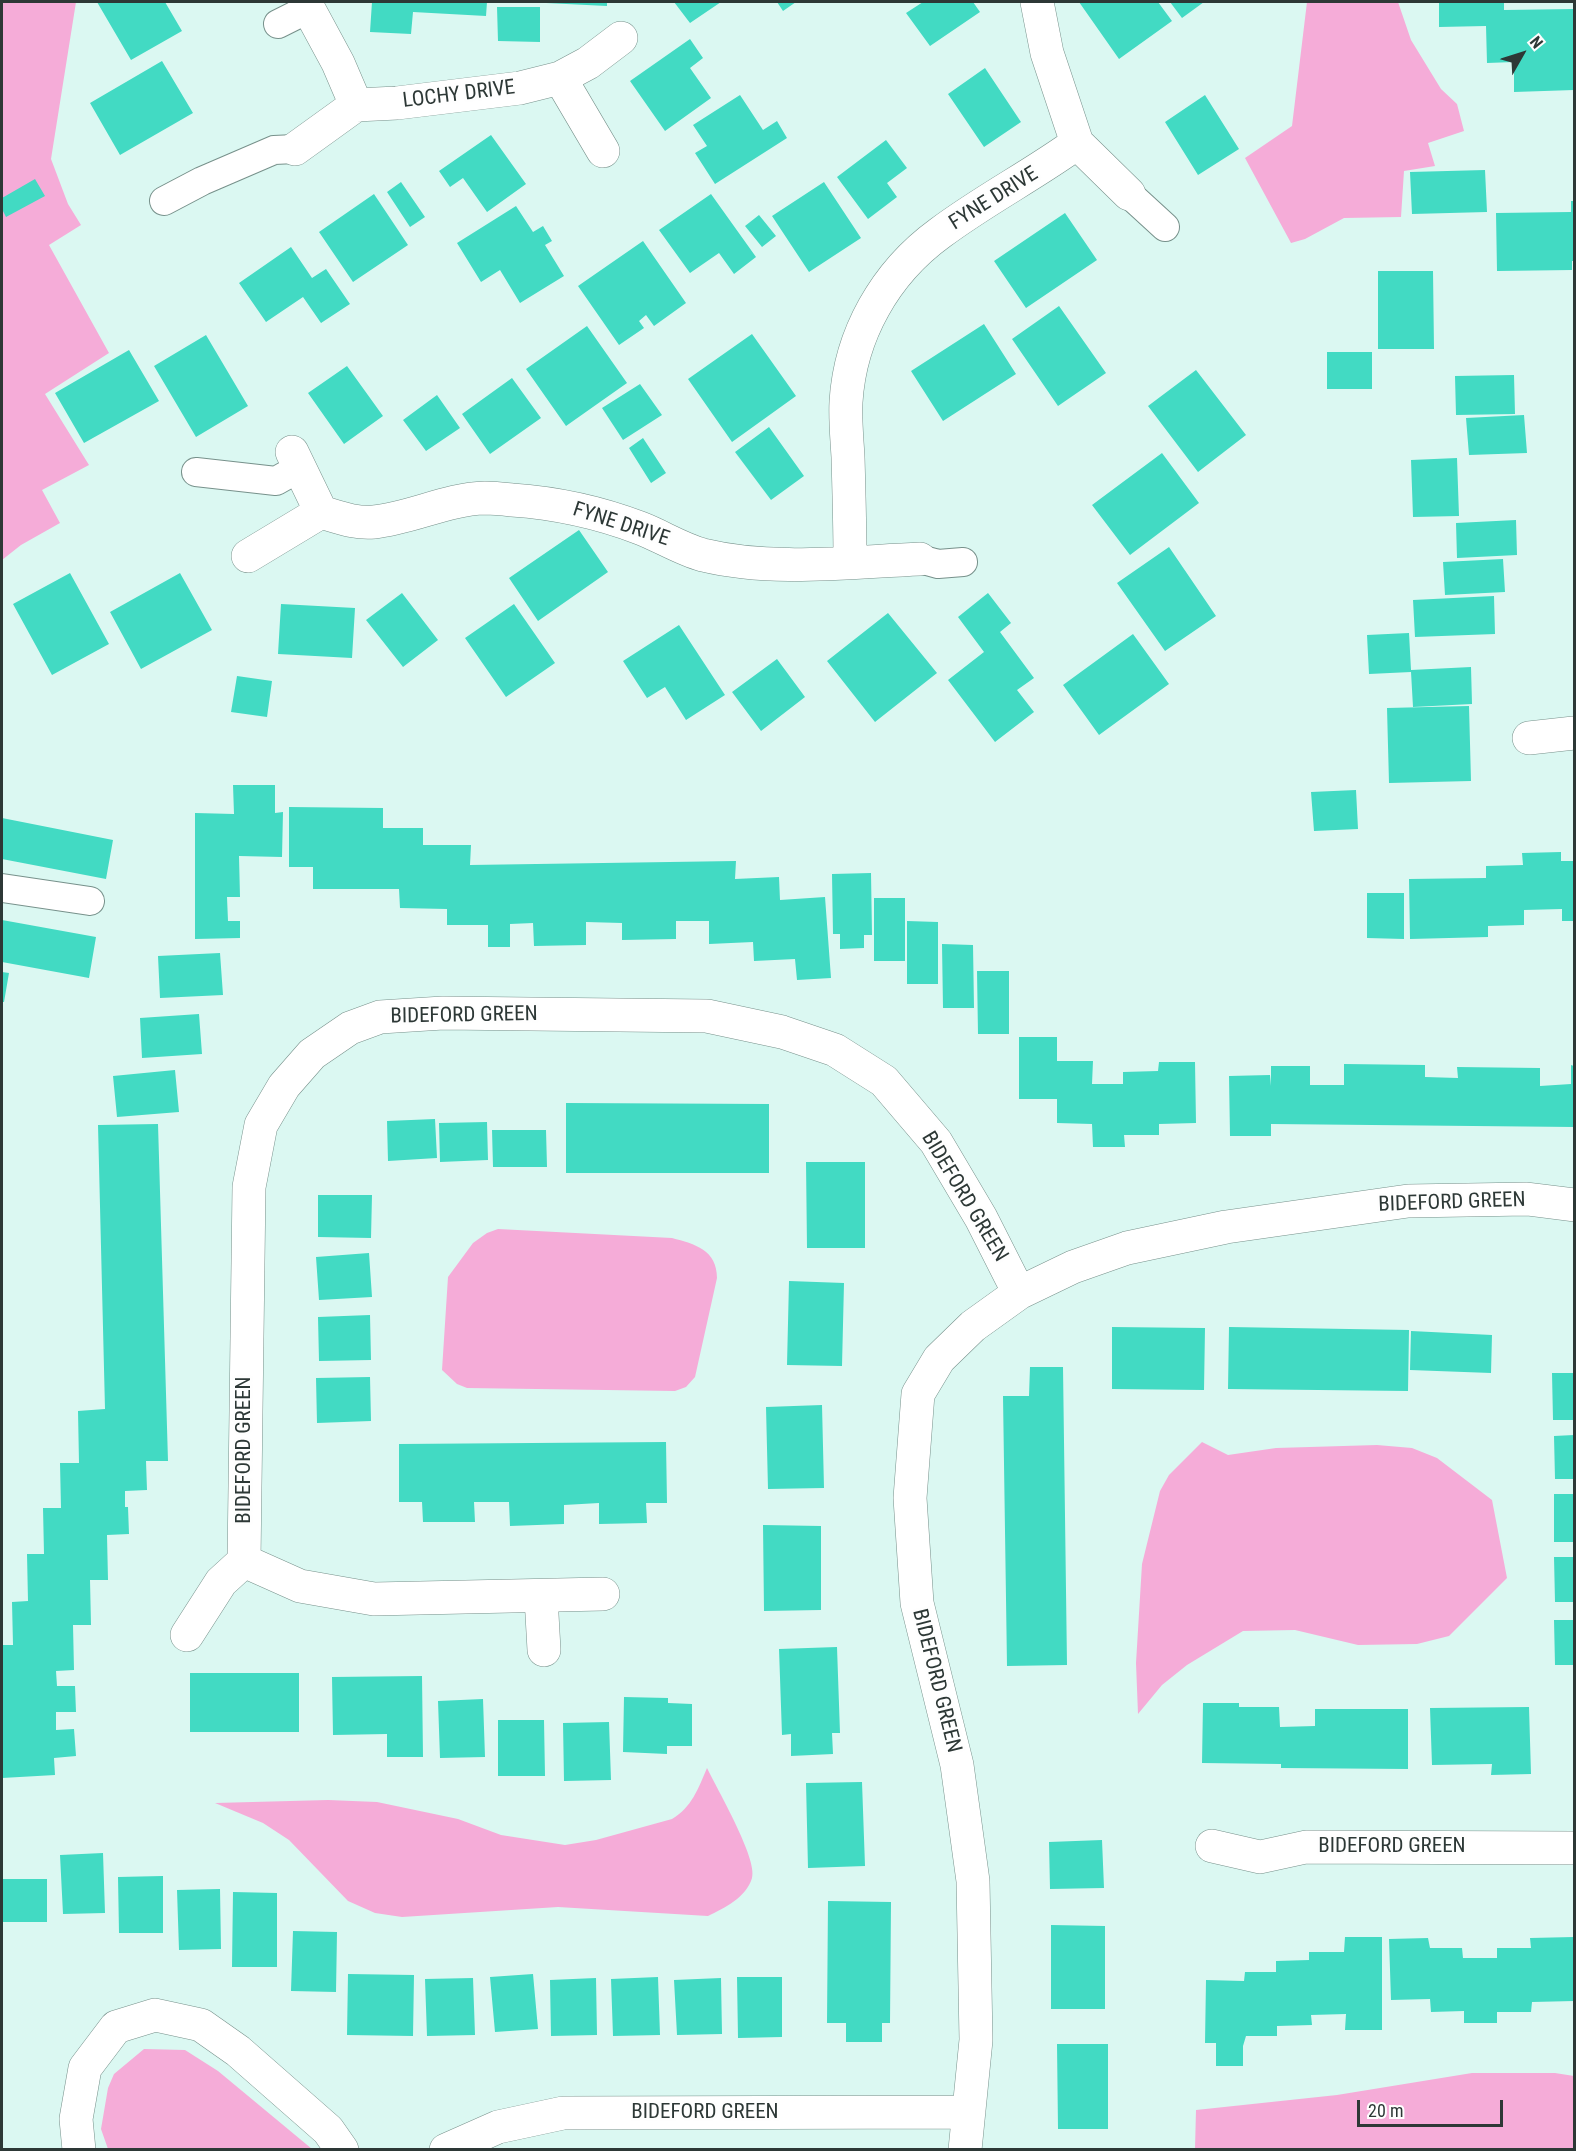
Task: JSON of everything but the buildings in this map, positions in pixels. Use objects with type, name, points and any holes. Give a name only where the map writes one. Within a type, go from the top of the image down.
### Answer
[{"type":"street","points":[[1037,2],[1047,53],[1077,143],[1129,194]]},
{"type":"street","points":[[295,149],[356,105],[338,63],[307,5]]},
{"type":"street","name":"LOCHY DRIVE","points":[[356,105],[396,103],[509,89],[560,78],[588,63],[621,38]]},
{"type":"street","points":[[560,78],[603,151]]},
{"type":"street","name":"FYNE DRIVE","points":[[850,562],[846,402],[851,368],[862,330],[877,300],[902,266],[939,233],[1077,143]]},
{"type":"street","points":[[248,555],[321,512],[295,460]]},
{"type":"street","name":"FYNE DRIVE","points":[[321,512],[345,520],[372,522],[450,503],[485,498],[539,502],[595,512],[701,554],[743,562],[794,564],[920,559]]},
{"type":"street","points":[[1529,738],[1575,733]]},
{"type":"street","name":"BIDEFORD GREEN","points":[[244,1561],[249,1188],[261,1125],[284,1086],[312,1054],[350,1028],[380,1017],[443,1013],[707,1016],[782,1032],[835,1050],[884,1081],[936,1142],[981,1218],[1019,1293]]},
{"type":"street","name":"BIDEFORD GREEN","points":[[965,2150],[976,2040],[973,1881],[957,1765],[917,1603],[910,1498],[918,1394],[939,1359],[973,1326],[1019,1293],[1073,1267],[1127,1248],[1226,1227],[1408,1201],[1527,1199],[1575,1205]]},
{"type":"street","points":[[187,1635],[221,1582],[244,1561],[300,1586],[374,1599],[603,1594]]},
{"type":"street","points":[[541,1597],[544,1650]]},
{"type":"street","name":"BIDEFORD GREEN","points":[[1212,1846],[1260,1857],[1306,1847],[1575,1848]]},
{"type":"street","points":[[79,2150],[76,2119],[85,2068],[116,2027],[155,2015],[201,2025],[238,2050],[328,2130],[342,2150]]},
{"type":"street","name":"BIDEFORD GREEN","points":[[446,2150],[498,2127],[563,2113],[969,2112]]},
{"type":"lane","points":[[278,24],[307,5]]},
{"type":"lane","points":[[164,201],[202,181],[274,150],[295,149]]},
{"type":"lane","points":[[1129,194],[1165,227]]},
{"type":"lane","points":[[196,472],[276,481],[295,460]]},
{"type":"lane","points":[[920,559],[938,564],[963,562]]},
{"type":"lane","points":[[2,888],[90,901]]},
{"type":"shaded area","points":[[2,2],[76,2],[51,159],[68,204],[81,225],[49,245],[109,353],[45,394],[89,465],[42,490],[60,523],[21,545],[2,560]]},
{"type":"shaded area","points":[[1307,2],[1398,2],[1411,40],[1441,89],[1457,104],[1464,131],[1428,143],[1435,166],[1404,171],[1401,217],[1344,218],[1305,239],[1291,243],[1245,158],[1292,126]]},
{"type":"shaded area","points":[[498,1229],[672,1238],[703,1250],[713,1261],[717,1278],[695,1377],[686,1387],[675,1391],[467,1388],[457,1384],[442,1370],[448,1277],[473,1243],[487,1233]]},
{"type":"shaded area","points":[[1202,1442],[1228,1455],[1276,1448],[1377,1445],[1412,1448],[1437,1458],[1492,1500],[1507,1578],[1449,1636],[1417,1644],[1358,1645],[1295,1630],[1243,1631],[1187,1665],[1162,1685],[1138,1714],[1136,1663],[1142,1564],[1160,1491],[1169,1475]]},
{"type":"shaded area","points":[[707,1768],[743,1840],[752,1869],[749,1885],[740,1897],[708,1916],[558,1907],[402,1917],[375,1913],[348,1901],[289,1840],[263,1823],[215,1803],[328,1800],[377,1802],[458,1819],[501,1835],[565,1845],[596,1840],[672,1819],[685,1809]]},
{"type":"shaded area","points":[[144,2049],[185,2050],[218,2071],[312,2149],[108,2149],[101,2129],[108,2088],[114,2074]]},
{"type":"shaded area","points":[[1472,2073],[1555,2073],[1574,2076],[1574,2149],[1195,2149],[1196,2110],[1337,2095]]}]
